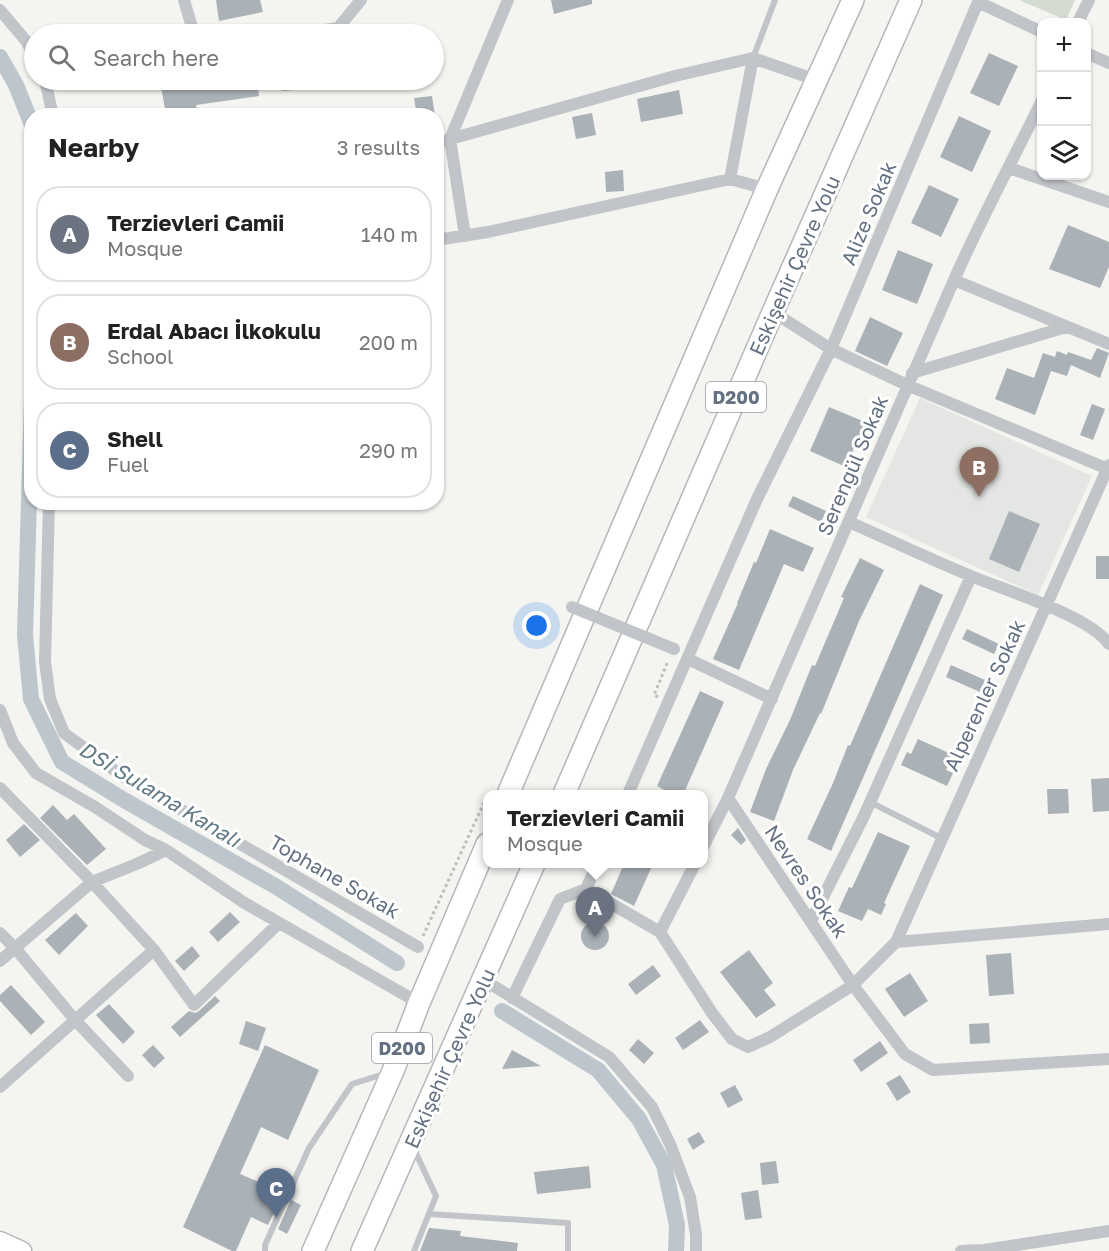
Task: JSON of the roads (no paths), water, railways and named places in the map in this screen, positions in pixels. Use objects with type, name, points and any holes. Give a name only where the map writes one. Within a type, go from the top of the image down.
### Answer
[{"type":"highway","name":"D200","points":[[510,790],[767,189],[853,0]]},
{"type":"highway","name":"Eskişehir Çevre Yolu","points":[[566,790],[772,312],[911,0]]},
{"type":"highway","name":"D200","points":[[313,1251],[393,1071],[419,1003],[483,853]]},
{"type":"highway","name":"Eskişehir Çevre Yolu","points":[[362,1251],[532,868]]},
{"type":"main road","points":[[0,1240],[22,1251]]},
{"type":"street","points":[[184,0],[191,24]]},
{"type":"street","points":[[341,24],[361,0]]},
{"type":"street","points":[[465,236],[450,140],[508,0]]},
{"type":"street","points":[[1080,18],[1089,0]]},
{"type":"street","name":"Alize Sokak","points":[[630,790],[757,499],[831,350],[979,1],[1037,30]]},
{"type":"street","points":[[0,10],[24,38]]},
{"type":"street","points":[[1091,55],[1109,63]]},
{"type":"street","points":[[730,179],[753,58]]},
{"type":"street","points":[[444,141],[675,76],[753,58],[816,80]]},
{"type":"street","points":[[50,90],[52,108]]},
{"type":"street","name":"Serengül Sokak","points":[[708,837],[728,798],[982,217],[1009,168],[1037,108]]},
{"type":"street","points":[[1009,168],[1109,202]]},
{"type":"street","points":[[444,239],[730,179],[767,189]]},
{"type":"street","points":[[954,280],[1109,344]]},
{"type":"street","points":[[772,312],[831,350],[907,385],[1108,467]]},
{"type":"street","points":[[912,373],[1066,327]]},
{"type":"street","name":"Alperenler Sokak","points":[[896,942],[1108,467]]},
{"type":"street","name":"Tophane Sokak","points":[[49,510],[45,662],[50,699],[64,734],[121,775],[418,947]]},
{"type":"street","points":[[849,522],[971,576],[1047,606],[1095,630],[1109,644]]},
{"type":"street","points":[[811,921],[870,802],[971,576]]},
{"type":"street","points":[[572,607],[674,649]]},
{"type":"street","points":[[688,659],[771,699]]},
{"type":"street","points":[[0,710],[13,743],[36,773],[95,807],[145,840],[166,850],[243,902],[419,1003]]},
{"type":"street","points":[[0,788],[92,882],[154,950],[194,1005],[279,923]]},
{"type":"street","name":"Nevres Sokak","points":[[728,798],[853,985],[905,1054],[933,1070],[1109,1059]]},
{"type":"street","points":[[0,961],[92,882],[166,850]]},
{"type":"street","points":[[512,998],[560,899],[586,889],[595,868]]},
{"type":"street","points":[[660,932],[692,868]]},
{"type":"street","points":[[586,889],[660,932],[712,1013],[732,1039],[748,1047],[770,1037],[853,985],[896,942],[1109,924]]},
{"type":"street","points":[[0,933],[75,1020],[128,1076]]},
{"type":"street","points":[[0,1087],[154,950]]},
{"type":"street","points":[[484,980],[609,1057],[652,1107],[670,1144],[690,1197],[696,1251]]},
{"type":"street","points":[[961,1251],[984,1250],[1109,1231]]},
{"type":"lane","points":[[753,58],[776,0]]},
{"type":"lane","points":[[870,802],[941,838]]},
{"type":"lane","points":[[265,1251],[265,1245],[309,1148],[351,1084],[393,1071]]},
{"type":"lane","points":[[411,1143],[436,1196],[414,1251]]},
{"type":"lane","points":[[429,1214],[568,1224],[568,1251]]},
{"type":"waterway","name":"DSİ Sulama Kanalı","points":[[0,57],[16,85],[25,108]]},
{"type":"waterway","name":"DSİ Sulama Kanalı","points":[[29,510],[25,635],[31,699],[62,762],[275,886],[397,963]]},
{"type":"waterway","points":[[502,1011],[598,1070],[639,1119],[664,1165],[677,1225],[676,1251]]},
{"type":"place","name":"Erdal Abacı İlkokulu","points":[[979,497]]},
{"type":"place","name":"Terzievleri Camii","points":[[595,937]]},
{"type":"place","name":"Shell","points":[[276,1218]]}]
